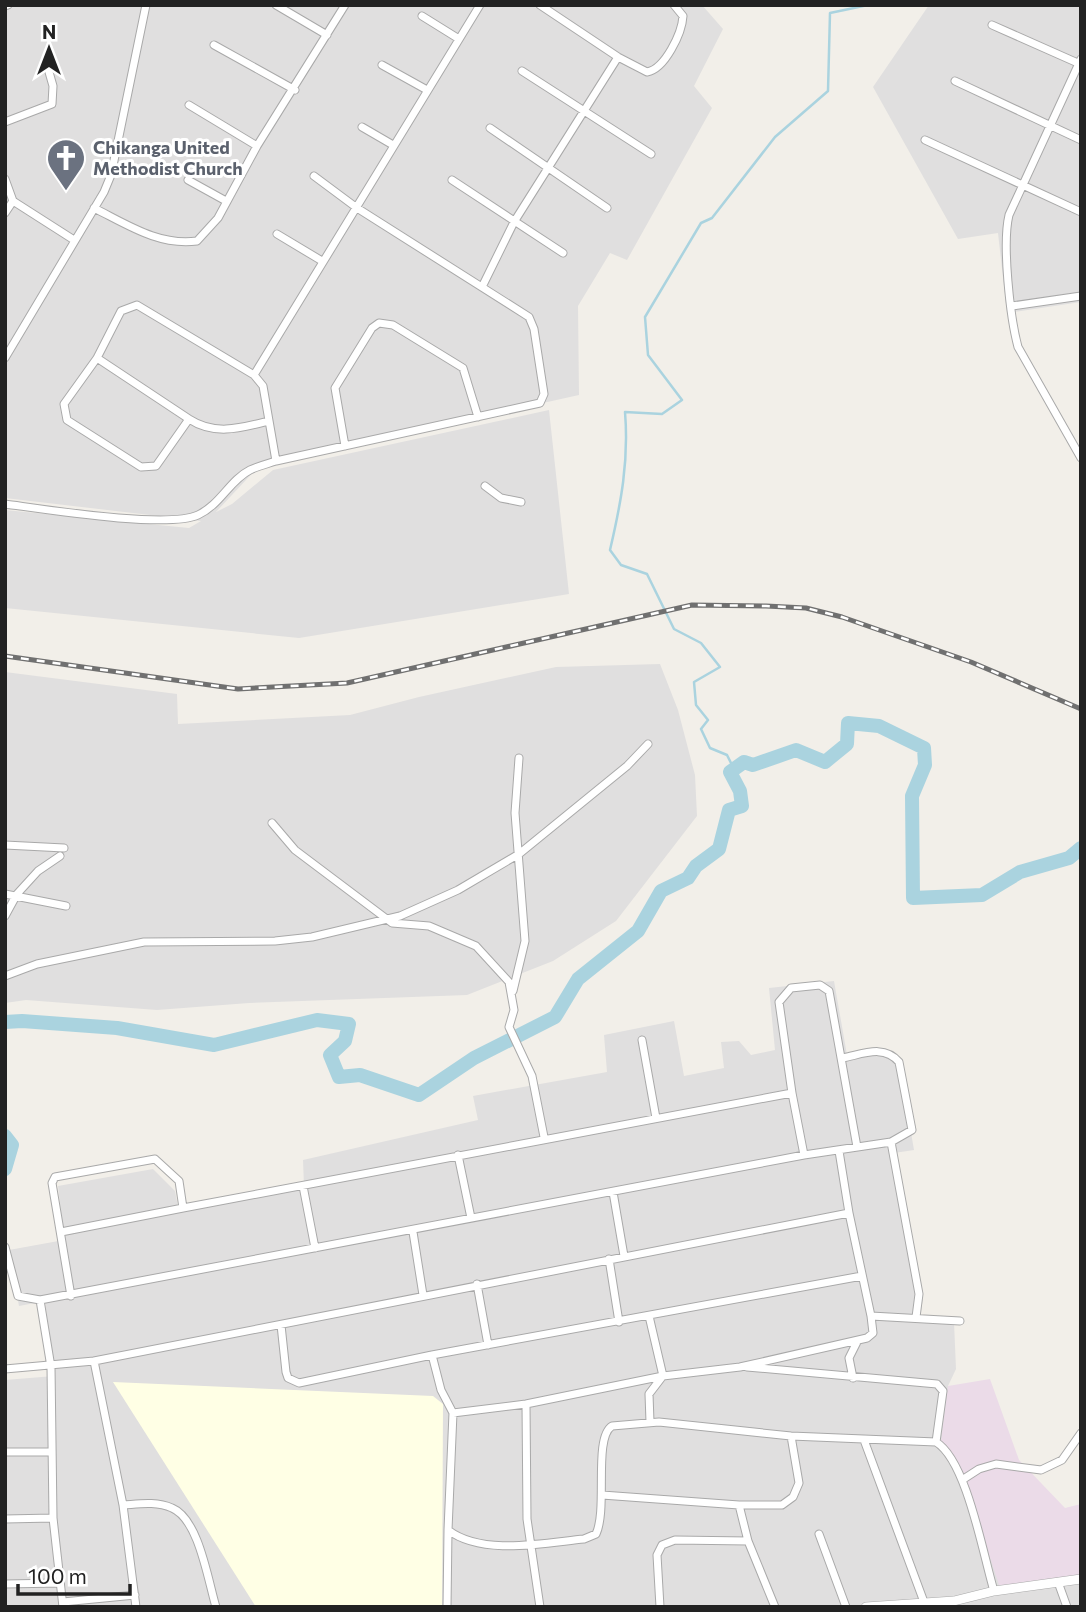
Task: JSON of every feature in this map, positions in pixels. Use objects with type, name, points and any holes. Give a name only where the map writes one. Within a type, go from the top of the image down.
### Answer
[{"type":"street","points":[[5,358],[111,176],[146,5]]},
{"type":"street","points":[[276,5],[327,35]]},
{"type":"street","points":[[94,208],[160,240],[176,244],[197,242],[218,218],[257,146],[295,90],[345,5]]},
{"type":"street","points":[[254,375],[480,5]]},
{"type":"street","points":[[540,5],[618,57],[647,72],[659,66],[682,27],[683,16],[674,5]]},
{"type":"street","points":[[422,16],[458,39]]},
{"type":"street","points":[[992,25],[1080,62],[1021,186],[1006,226],[1013,329],[1026,364],[1081,458]]},
{"type":"street","points":[[214,45],[295,90]]},
{"type":"street","points":[[482,287],[514,222],[618,57]]},
{"type":"street","points":[[382,65],[427,90]]},
{"type":"street","points":[[522,71],[651,154]]},
{"type":"street","points":[[5,122],[52,104],[53,86],[49,72]]},
{"type":"street","points":[[954,80],[1081,140]]},
{"type":"street","points":[[189,105],[257,146]]},
{"type":"street","points":[[362,127],[393,145]]},
{"type":"street","points":[[490,128],[607,208]]},
{"type":"street","points":[[925,139],[1081,212]]},
{"type":"street","points":[[5,504],[68,513],[177,520],[196,516],[213,506],[248,470],[276,461],[540,403],[544,394],[534,328],[529,317],[357,208],[314,176]]},
{"type":"street","points":[[5,179],[13,201],[74,240]]},
{"type":"street","points":[[188,180],[226,201]]},
{"type":"street","points":[[452,180],[563,253]]},
{"type":"street","points":[[5,213],[13,201]]},
{"type":"street","points":[[277,234],[322,261]]},
{"type":"street","points":[[1012,306],[1081,296]]},
{"type":"street","points":[[189,419],[156,466],[150,469],[141,467],[67,420],[64,404],[97,358],[121,311],[137,305],[254,375],[264,386],[276,461]]},
{"type":"street","points":[[345,446],[335,388],[372,328],[379,323],[393,325],[463,368],[478,417]]},
{"type":"street","points":[[97,358],[202,428],[220,430],[270,421]]},
{"type":"street","points":[[485,486],[501,498],[520,502]]},
{"type":"street","points":[[5,976],[37,964],[144,942],[275,941],[312,937],[388,919],[458,890],[519,854],[627,766],[648,744]]},
{"type":"street","points":[[519,758],[515,813],[524,941],[513,985],[514,1010],[509,1027],[531,1076],[544,1137]]},
{"type":"street","points":[[272,822],[295,850],[388,919],[400,926],[429,926],[476,946],[496,971],[506,977],[514,995]]},
{"type":"street","points":[[5,845],[64,848]]},
{"type":"street","points":[[5,916],[18,894],[38,871],[60,856]]},
{"type":"street","points":[[5,894],[18,894],[48,905],[66,906]]},
{"type":"street","points":[[804,1155],[779,1002],[785,991],[820,985],[827,988],[843,1058],[857,1147]]},
{"type":"street","points":[[642,1040],[656,1118]]},
{"type":"street","points":[[5,1247],[18,1296],[40,1300],[804,1155],[891,1142],[912,1130],[899,1062],[889,1052],[883,1051],[843,1058]]},
{"type":"street","points":[[61,1232],[544,1137],[792,1093]]},
{"type":"street","points":[[891,1142],[919,1294],[916,1317]]},
{"type":"street","points":[[453,1413],[526,1404],[663,1376],[740,1367],[857,1342],[871,1336],[871,1316],[839,1151]]},
{"type":"street","points":[[458,1155],[471,1218]]},
{"type":"street","points":[[71,1296],[52,1182],[57,1177],[155,1159],[180,1182],[183,1208]]},
{"type":"street","points":[[303,1186],[315,1248]]},
{"type":"street","points":[[613,1192],[624,1256]]},
{"type":"street","points":[[5,1370],[51,1367],[94,1360],[849,1213]]},
{"type":"street","points":[[413,1231],[423,1295]]},
{"type":"street","points":[[609,1259],[619,1322]]},
{"type":"street","points":[[281,1325],[286,1372],[288,1378],[299,1383],[432,1355],[862,1276]]},
{"type":"street","points":[[477,1284],[488,1345]]},
{"type":"street","points":[[40,1300],[51,1367],[53,1518],[63,1604],[135,1595]]},
{"type":"street","points":[[871,1316],[960,1321]]},
{"type":"street","points":[[649,1317],[663,1376]]},
{"type":"street","points":[[853,1378],[849,1358],[857,1342]]},
{"type":"street","points":[[432,1355],[441,1390],[453,1413],[447,1530],[447,1607]]},
{"type":"street","points":[[94,1360],[123,1505],[136,1607]]},
{"type":"street","points":[[740,1367],[929,1382],[941,1387],[936,1442]]},
{"type":"street","points":[[650,1422],[649,1394],[663,1376]]},
{"type":"street","points":[[526,1404],[527,1519],[540,1607]]},
{"type":"street","points":[[447,1530],[462,1539],[491,1544],[531,1544],[593,1536],[602,1517],[605,1431],[612,1426],[650,1422],[792,1436],[936,1442],[951,1456],[962,1480],[994,1591]]},
{"type":"street","points":[[962,1480],[979,1469],[996,1464],[1022,1470],[1041,1469],[1062,1460],[1081,1433]]},
{"type":"street","points":[[602,1495],[774,1507],[793,1497],[800,1474],[792,1436]]},
{"type":"street","points":[[864,1440],[924,1602]]},
{"type":"street","points":[[5,1452],[52,1452]]},
{"type":"street","points":[[123,1505],[154,1503],[175,1509],[185,1519],[195,1534],[216,1607]]},
{"type":"street","points":[[739,1505],[748,1541],[775,1607]]},
{"type":"street","points":[[5,1519],[53,1518]]},
{"type":"street","points":[[820,1534],[846,1607]]},
{"type":"street","points":[[660,1607],[657,1556],[662,1545],[675,1540],[748,1541]]},
{"type":"street","points":[[866,1607],[924,1602],[956,1604],[994,1591],[1081,1579]]},
{"type":"street","points":[[1058,1582],[1067,1607]]},
{"type":"street","points":[[5,1584],[60,1583]]},
{"type":"shaded area","points":[[5,5],[702,5],[723,29],[694,86],[712,108],[627,260],[610,253],[578,306],[579,395],[259,466],[216,512],[232,504],[273,470],[549,410],[569,594],[299,638],[5,608],[5,510],[189,528],[201,521],[5,498]]},
{"type":"shaded area","points":[[929,5],[1081,5],[1081,302],[1007,313],[998,233],[958,239],[873,87]]},
{"type":"shaded area","points":[[660,664],[678,710],[695,775],[697,816],[616,921],[553,961],[467,995],[249,1003],[157,1010],[26,1000],[5,1003],[5,672],[177,694],[178,724],[350,715],[556,667]]},
{"type":"shaded area","points":[[834,981],[847,1055],[882,1048],[899,1062],[914,1150],[894,1153],[923,1297],[920,1320],[954,1322],[956,1369],[948,1386],[1081,1579],[1081,1607],[5,1607],[5,1380],[54,1376],[45,1301],[19,1306],[9,1250],[64,1240],[58,1186],[153,1169],[175,1191],[179,1212],[304,1186],[303,1160],[478,1120],[473,1096],[607,1072],[604,1035],[674,1021],[684,1076],[724,1068],[721,1042],[739,1041],[751,1055],[775,1050],[769,988]]},
{"type":"shaded area","points":[[990,1379],[1019,1460],[1065,1508],[1081,1504],[1081,1579],[1001,1591],[966,1484],[941,1442],[948,1386]]},
{"type":"shaded area","points":[[113,1382],[433,1396],[443,1404],[442,1607],[256,1607]]},
{"type":"waterway","points":[[733,767],[727,755],[710,748],[701,729],[708,720],[696,705],[694,682],[720,667],[701,643],[674,629],[647,574],[621,565],[610,550],[623,482],[625,412],[662,414],[682,400],[648,355],[645,317],[701,223],[712,218],[775,137],[828,91],[830,13],[868,5]]},
{"type":"waterway","points":[[5,1022],[117,1028],[214,1045],[317,1020],[349,1024],[345,1041],[330,1055],[339,1077],[360,1075],[419,1095],[474,1058],[555,1017],[578,979],[638,931],[661,891],[688,878],[696,866],[719,849],[729,810],[742,806],[740,791],[730,772],[744,762],[753,765],[796,750],[825,762],[847,744],[848,723],[879,726],[924,748],[925,765],[912,796],[913,898],[982,895],[1020,872],[1069,858],[1081,848]]},
{"type":"waterway","points":[[5,1136],[12,1145],[5,1169]]},
{"type":"railway","points":[[5,656],[238,689],[347,683],[692,605],[766,606],[806,608],[842,617],[971,662],[1081,709]]},
{"type":"place","name":"Chikanga United Methodist Church","points":[[66,192]]}]
